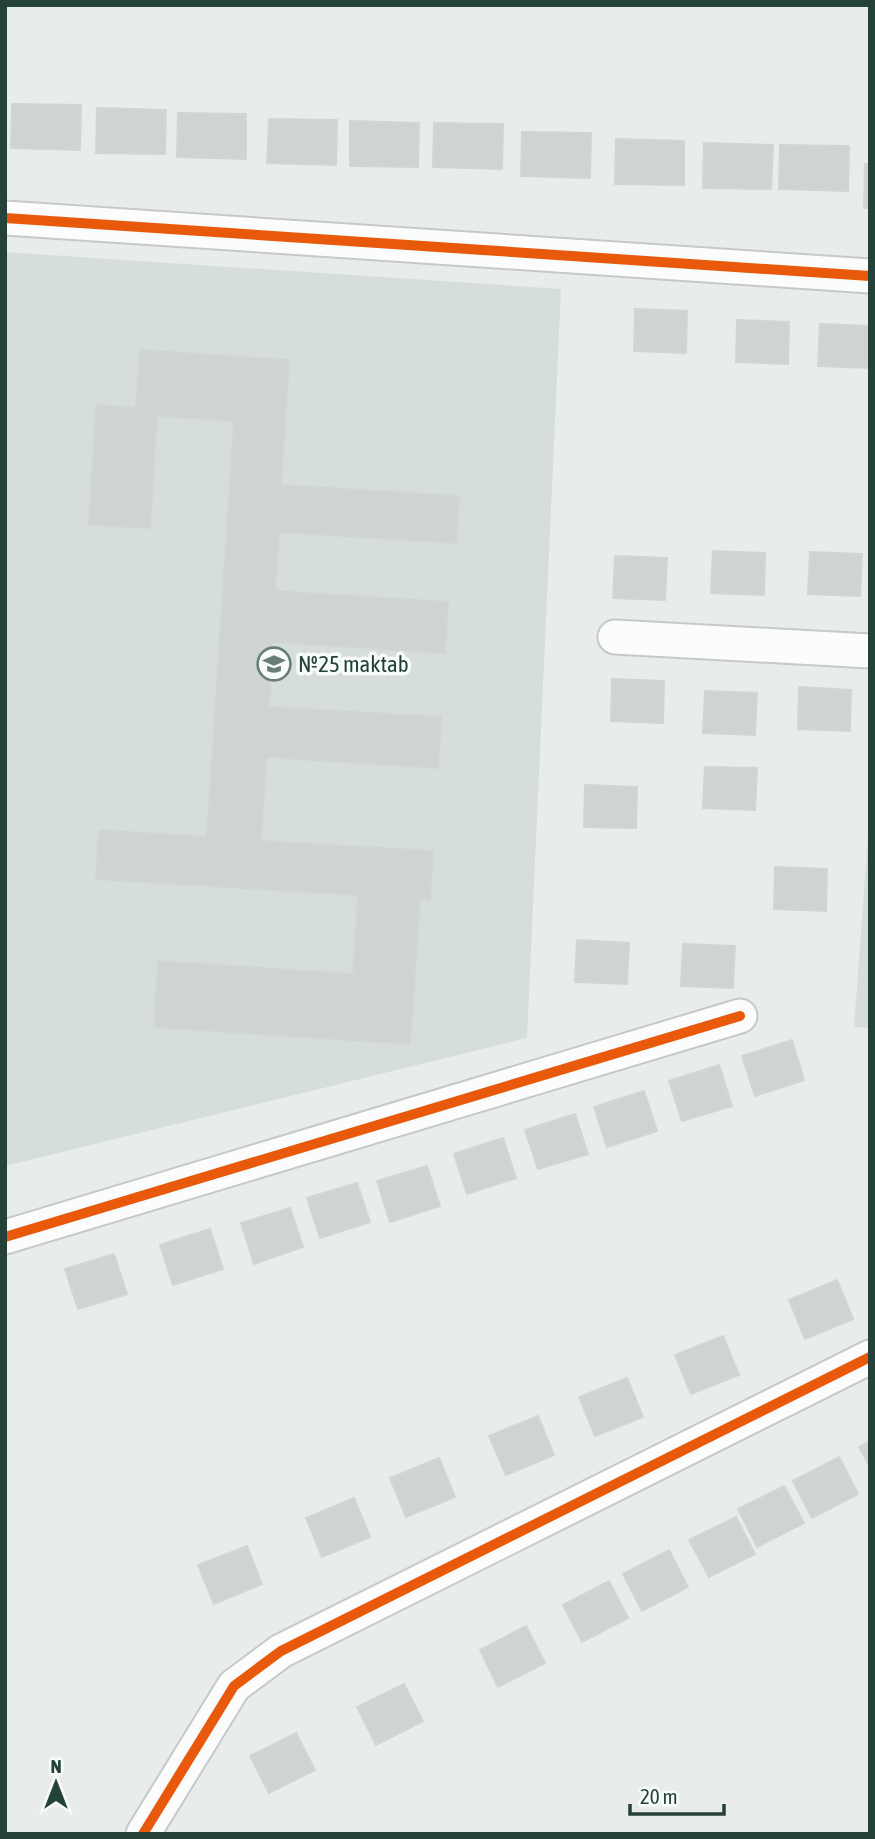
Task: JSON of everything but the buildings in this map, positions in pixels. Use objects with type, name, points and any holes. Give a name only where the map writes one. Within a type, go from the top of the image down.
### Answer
[{"type":"street","points":[[5,218],[870,276]]},
{"type":"street","points":[[615,637],[870,651]]},
{"type":"street","points":[[5,1237],[740,1016]]},
{"type":"street","points":[[143,1834],[234,1686],[281,1651],[870,1357]]},
{"type":"shaded area","name":"№25 maktab","points":[[5,252],[561,289],[527,1038],[5,1166]]},
{"type":"shaded area","points":[[870,808],[870,1028],[854,1027]]},
{"type":"cycle path","points":[[5,218],[870,276]]},
{"type":"cycle path","points":[[5,1237],[740,1016]]},
{"type":"cycle path","points":[[143,1834],[234,1686],[281,1651],[870,1357]]},
{"type":"place","name":"№25 maktab","points":[[274,664]]}]
